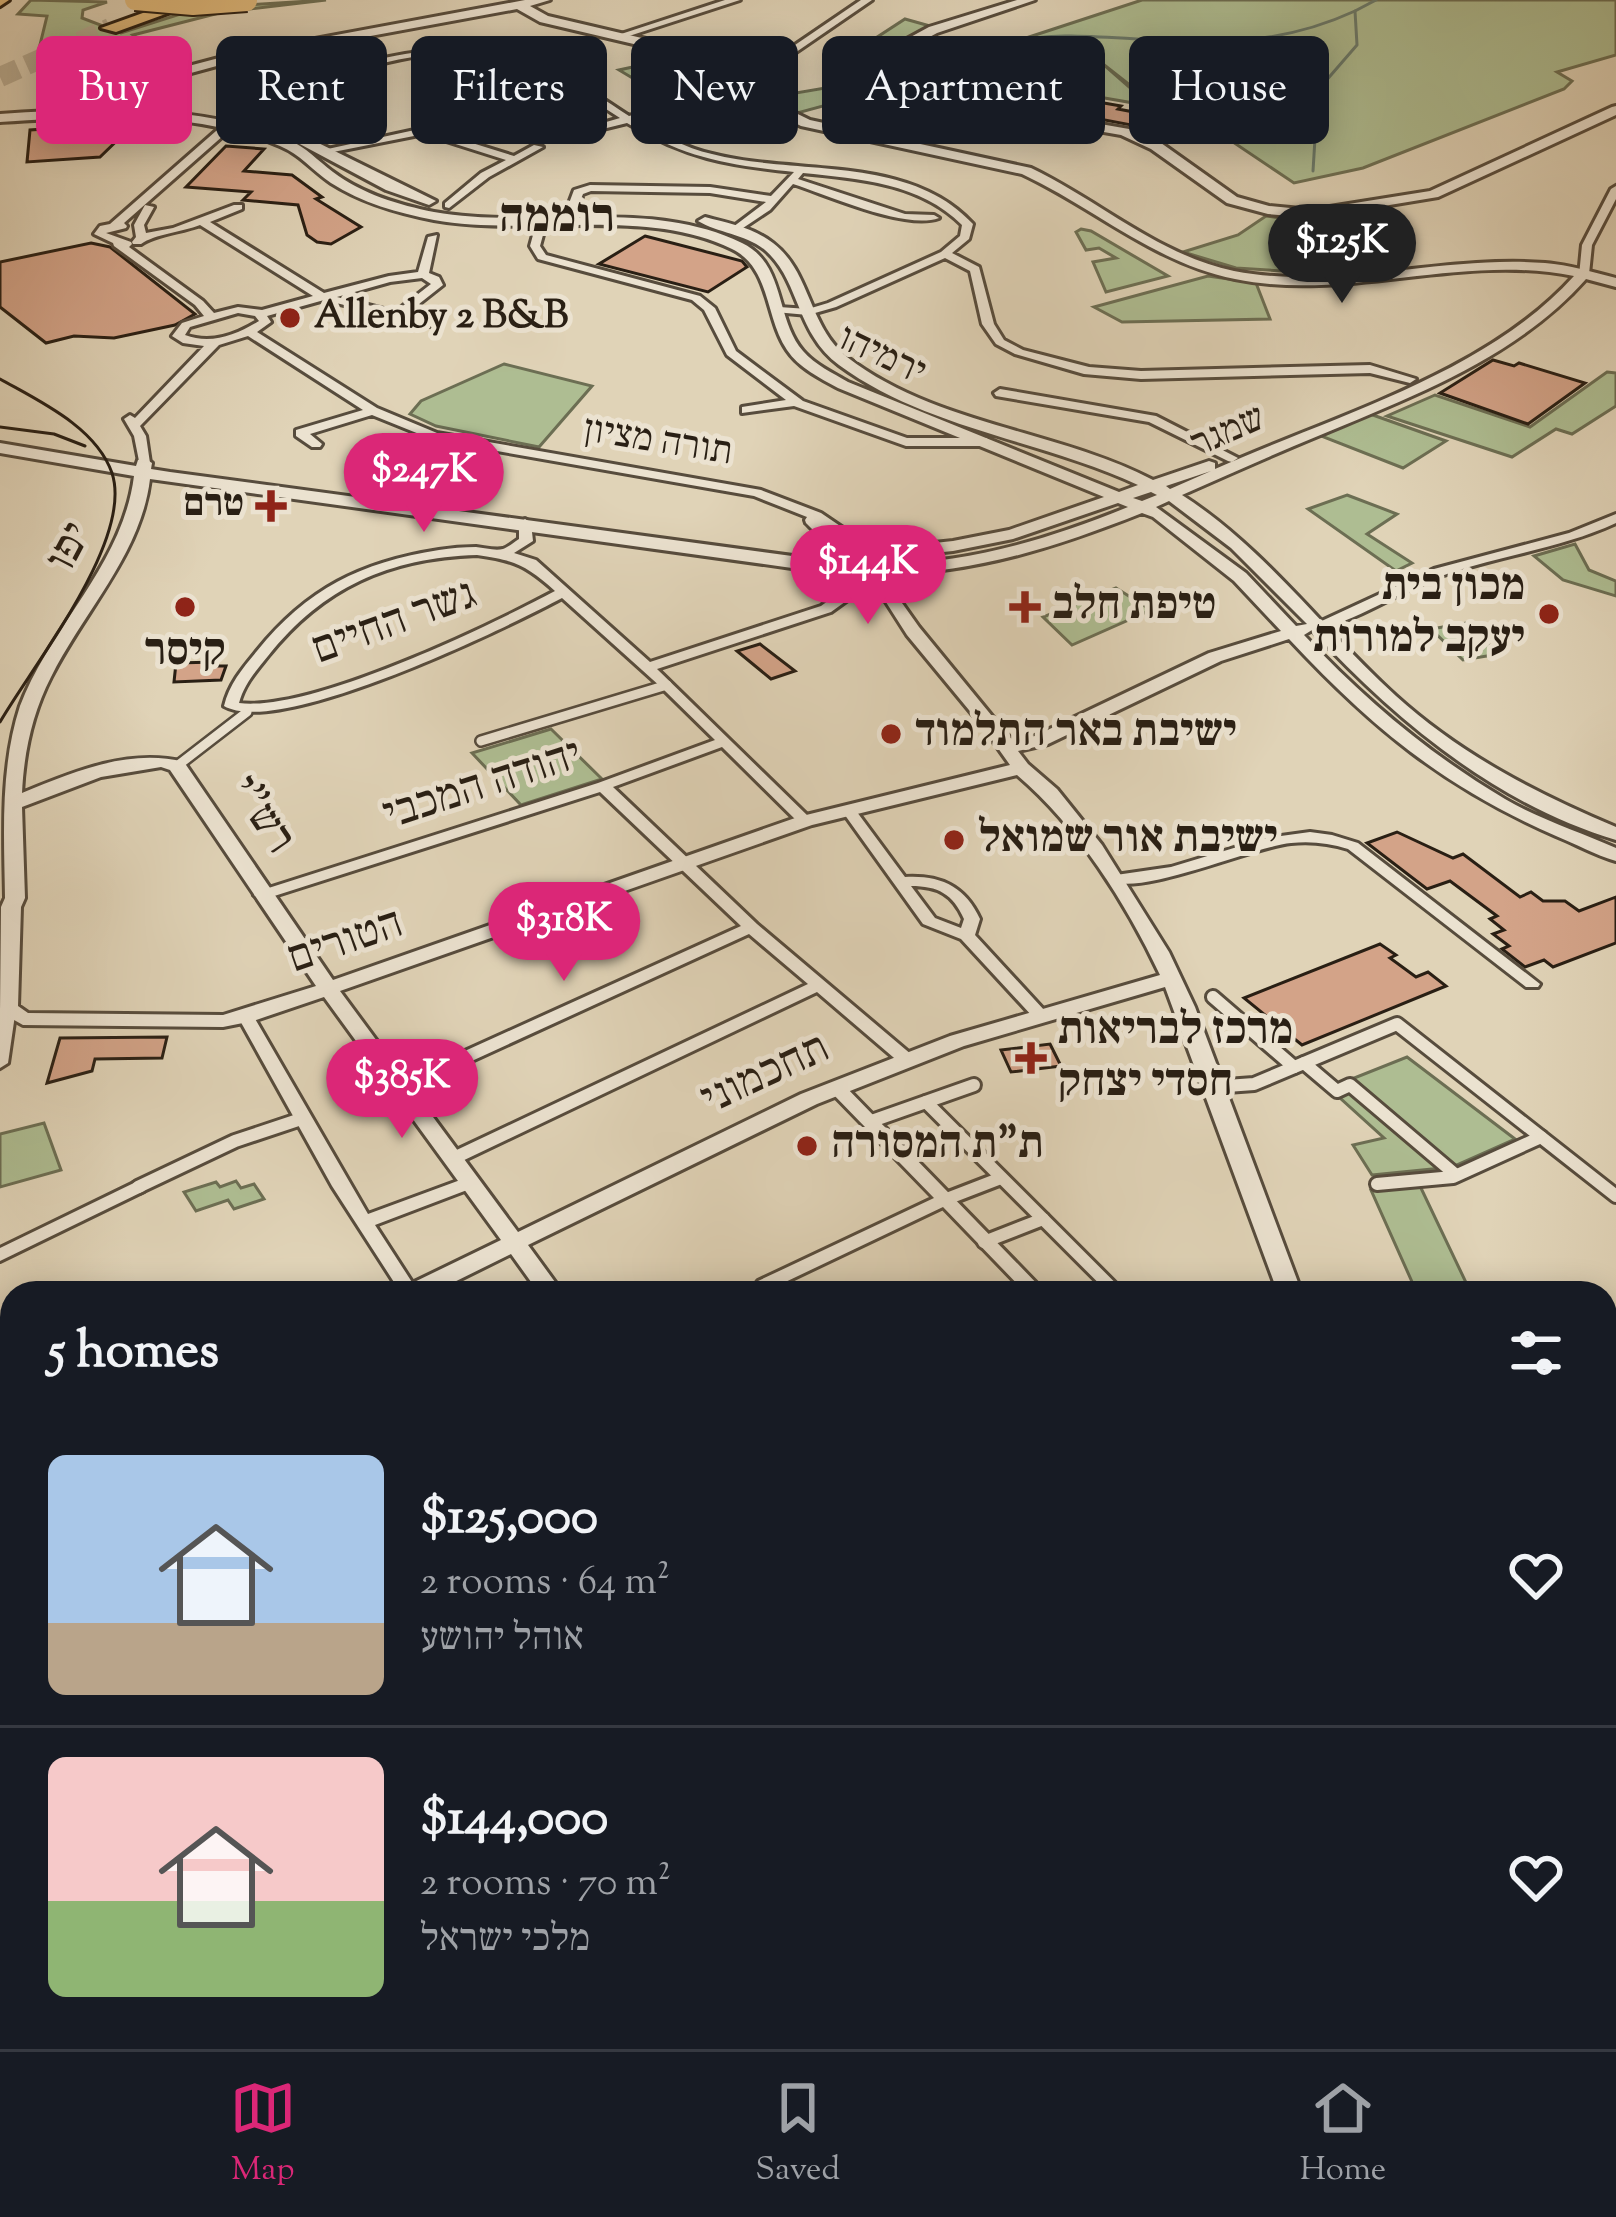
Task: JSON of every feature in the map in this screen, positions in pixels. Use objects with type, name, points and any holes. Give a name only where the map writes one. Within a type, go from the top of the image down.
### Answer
[{"type":"highway","points":[[135,0],[194,5],[249,0]]},
{"type":"highway","points":[[148,0],[106,20],[197,0]]},
{"type":"street","points":[[531,11],[544,0]]},
{"type":"street","points":[[623,35],[735,0]]},
{"type":"street","points":[[798,49],[867,0]]},
{"type":"street","points":[[1029,0],[954,22],[898,46],[872,65],[874,75],[883,84],[913,95],[1124,132],[1156,146],[1232,200],[1268,211],[1311,214],[1372,208],[1433,194],[1614,112]]},
{"type":"street","points":[[471,16],[548,11],[561,1]]},
{"type":"street","points":[[192,69],[471,16],[531,11],[631,39]]},
{"type":"street","points":[[387,60],[480,53],[539,65],[670,145],[795,176],[904,217],[934,218]]},
{"type":"street","name":"ירמיהו","points":[[0,115],[36,112]]},
{"type":"street","points":[[798,118],[1026,171],[1071,193],[1147,246],[1208,270],[1305,282],[1480,270],[1560,273],[1616,284]]},
{"type":"street","points":[[607,126],[631,120]]},
{"type":"street","points":[[328,150],[424,130],[513,159]]},
{"type":"street","points":[[211,317],[187,294],[99,233],[114,226],[216,135]]},
{"type":"street","points":[[157,275],[137,250],[146,211],[216,137]]},
{"type":"street","name":"ירמיהו","points":[[285,144],[333,178],[385,204],[456,219],[649,227],[729,242],[758,259],[791,345],[819,370],[955,435],[987,442],[1166,517],[1223,562],[1342,686],[1426,757],[1502,805],[1616,855]]},
{"type":"street","name":"ירמיהו","points":[[313,144],[380,184],[449,205],[542,219],[569,211],[678,217],[737,229],[761,240],[782,258],[829,348],[880,382],[1172,496],[1233,541],[1318,622],[1387,698],[1434,736],[1525,792],[1616,834]]},
{"type":"street","points":[[449,205],[484,175],[538,147]]},
{"type":"street","points":[[737,229],[795,176]]},
{"type":"street","points":[[779,310],[838,302],[945,254],[964,237],[968,224],[949,206],[883,182],[795,176]]},
{"type":"street","points":[[569,211],[578,192],[590,188],[710,190],[774,200]]},
{"type":"street","points":[[1580,278],[1587,245],[1616,189]]},
{"type":"street","points":[[118,244],[238,207]]},
{"type":"street","points":[[542,219],[535,250],[549,261],[702,302],[730,353],[796,402],[906,442],[955,435]]},
{"type":"street","points":[[201,221],[321,296],[430,325]]},
{"type":"street","points":[[114,226],[140,237]]},
{"type":"street","points":[[424,275],[434,236]]},
{"type":"street","points":[[1560,273],[1587,245]]},
{"type":"street","points":[[945,254],[979,274],[988,324],[1000,342],[1088,371],[1124,375],[1356,369],[1434,381]]},
{"type":"street","name":"שמגר","points":[[865,566],[982,541],[1232,458],[1410,379],[1523,310],[1560,273]]},
{"type":"street","points":[[261,314],[264,323],[214,342],[189,343],[177,334],[186,325],[238,310],[261,314],[321,296],[424,275],[435,278],[437,285],[397,316]]},
{"type":"street","points":[[1580,278],[1616,293]]},
{"type":"street","name":"שמגר","points":[[865,566],[930,568],[986,559],[1110,523],[1434,381],[1504,338],[1580,278]]},
{"type":"street","name":"תורה מציון","points":[[248,331],[373,411],[457,442],[742,490],[797,508],[832,543],[865,566]]},
{"type":"street","points":[[140,472],[132,421],[214,342]]},
{"type":"street","points":[[1000,394],[1152,419],[1232,458]]},
{"type":"street","points":[[746,410],[796,402]]},
{"type":"street","points":[[316,444],[300,433],[373,411]]},
{"type":"street","points":[[0,439],[140,472],[759,556],[865,566]]},
{"type":"street","points":[[0,448],[172,477],[301,491]]},
{"type":"street","name":"יפו","points":[[0,1063],[8,1008],[5,908],[15,898],[14,758],[34,692],[112,558],[140,472]]},
{"type":"street","points":[[1110,523],[1166,517]]},
{"type":"street","points":[[1000,742],[1021,746],[1055,735],[1215,657],[1468,563],[1616,518]]},
{"type":"street","points":[[506,553],[526,541],[525,523]]},
{"type":"street","points":[[549,526],[532,550],[532,562],[667,685],[805,821]]},
{"type":"street","name":"רש\"י","points":[[247,712],[231,706],[237,686],[278,634],[312,602],[370,574],[419,559],[462,552],[506,553],[532,562]]},
{"type":"street","points":[[759,556],[865,566],[1021,768],[1047,784]]},
{"type":"street","points":[[647,668],[826,609],[865,566]]},
{"type":"street","name":"גשר החיים","points":[[247,712],[293,703],[458,645],[565,592]]},
{"type":"street","points":[[481,741],[667,685]]},
{"type":"street","name":"רש\"י","points":[[247,712],[177,766],[329,991],[543,1281]]},
{"type":"street","points":[[990,723],[1021,746],[1116,880],[1193,1037],[1285,1281]]},
{"type":"street","name":"יהודה המכבי","points":[[262,896],[604,786],[723,742]]},
{"type":"street","points":[[11,805],[141,761],[164,760],[177,766]]},
{"type":"street","name":"הטורים","points":[[8,1008],[22,1019],[38,1020],[246,1017],[805,821],[1021,768]]},
{"type":"street","points":[[604,786],[816,986],[906,1059]]},
{"type":"street","points":[[849,811],[935,927],[968,936],[1039,1014]]},
{"type":"street","points":[[1116,880],[1174,871],[1277,840],[1327,836],[1353,847],[1532,984]]},
{"type":"street","points":[[900,882],[932,880],[952,889],[972,919],[968,936]]},
{"type":"street","points":[[398,1088],[751,927]]},
{"type":"street","name":"תחכמוני","points":[[436,1281],[906,1059],[1039,1014],[1168,980]]},
{"type":"street","points":[[452,1159],[816,986]]},
{"type":"street","points":[[1213,997],[1337,1091],[1350,1085],[1456,1175]]},
{"type":"street","points":[[246,1017],[362,1222],[403,1281]]},
{"type":"street","points":[[1212,1087],[1254,1084],[1397,1024],[1616,1196]]},
{"type":"street","points":[[869,1122],[974,1085]]},
{"type":"street","points":[[837,1088],[1025,1281]]},
{"type":"street","points":[[926,1102],[1105,1281]]},
{"type":"street","points":[[0,1255],[235,1141],[301,1119]]},
{"type":"street","points":[[1377,1184],[1456,1175],[1541,1137]]},
{"type":"street","points":[[785,1281],[944,1200],[1001,1178]]},
{"type":"street","points":[[362,1222],[469,1183]]},
{"type":"street","points":[[984,1242],[1042,1219]]},
{"type":"green space","points":[[31,0],[107,2],[83,10],[82,18],[121,33],[199,8],[326,0],[223,12],[134,36],[42,36],[47,16],[18,14]]},
{"type":"green space","points":[[1142,0],[1616,0],[1616,55],[1557,72],[1572,81],[1564,89],[1363,168],[1294,183],[1236,144],[1329,144],[1329,36],[1129,36],[1129,84],[1105,66],[1105,36],[1032,36]]},
{"type":"green space","points":[[905,19],[930,26],[912,36],[879,36]]},
{"type":"green space","points":[[1105,66],[1129,87],[1129,102],[1105,98]]},
{"type":"green space","points":[[822,89],[822,106],[798,113],[798,93]]},
{"type":"green space","points":[[1266,216],[1294,220],[1283,236],[1314,273],[1236,268],[1183,252],[1238,235]]},
{"type":"green space","points":[[1081,229],[1168,276],[1106,292],[1093,262],[1116,258],[1099,248],[1086,250],[1076,232]]},
{"type":"green space","points":[[1208,276],[1256,283],[1270,319],[1122,322],[1094,307]]},
{"type":"green space","points":[[504,364],[592,386],[539,447],[436,426],[410,414],[421,401]]},
{"type":"green space","points":[[1607,372],[1616,373],[1616,406],[1572,434],[1556,429],[1512,457],[1387,416],[1435,395],[1530,427]]},
{"type":"green space","points":[[1370,414],[1446,441],[1403,468],[1321,436]]},
{"type":"green space","points":[[1347,495],[1397,514],[1367,534],[1412,563],[1396,571],[1308,509]]},
{"type":"green space","points":[[1575,544],[1589,570],[1616,581],[1616,596],[1563,580],[1534,556]]},
{"type":"green space","points":[[1116,588],[1151,610],[1072,645],[1043,617]]},
{"type":"green space","points":[[1466,623],[1499,654],[1463,660],[1431,629]]},
{"type":"green space","points":[[551,729],[602,779],[521,805],[472,753]]},
{"type":"green space","points":[[1407,1057],[1515,1139],[1452,1167],[1372,1175],[1353,1145],[1384,1138],[1329,1088]]},
{"type":"green space","points":[[44,1123],[61,1170],[0,1187],[0,1134]]},
{"type":"green space","points":[[236,1181],[241,1188],[254,1184],[264,1199],[234,1209],[228,1200],[196,1211],[184,1192],[216,1182],[220,1187]]},
{"type":"green space","points":[[1420,1186],[1465,1281],[1412,1281],[1371,1190]]},
{"type":"building","points":[[1105,103],[1129,111],[1129,125],[1105,120]]},
{"type":"building","points":[[30,130],[36,130],[36,144],[113,144],[100,157],[27,162]]},
{"type":"building","points":[[226,146],[264,149],[244,171],[292,175],[322,197],[316,199],[361,227],[331,244],[317,242],[307,235],[298,205],[243,200],[251,192],[186,187]]},
{"type":"building","points":[[645,236],[742,261],[747,267],[708,292],[599,264]]},
{"type":"building","points":[[91,243],[110,247],[195,314],[175,325],[114,338],[74,336],[46,343],[0,307],[0,262]]},
{"type":"building","points":[[1493,360],[1585,383],[1528,424],[1440,393]]},
{"type":"building","points":[[760,644],[795,671],[771,679],[737,651]]},
{"type":"building","points":[[216,662],[215,666],[226,666],[221,680],[174,682],[176,663]]},
{"type":"building","points":[[1397,832],[1453,858],[1463,854],[1520,897],[1531,892],[1543,901],[1565,901],[1579,911],[1616,897],[1616,943],[1553,967],[1544,960],[1525,967],[1502,949],[1509,946],[1493,934],[1504,930],[1490,919],[1497,916],[1450,881],[1427,889],[1367,843]]},
{"type":"building","points":[[1380,944],[1416,977],[1428,972],[1446,986],[1302,1045],[1244,998]]},
{"type":"building","points":[[167,1037],[162,1058],[95,1059],[92,1071],[47,1083],[60,1038]]},
{"type":"building","name":"מרכז לבריאות חסדי יצחק","points":[[1050,1044],[1061,1066],[1011,1072],[1001,1050]]},
{"type":"waterway","points":[[1355,11],[1376,0]]},
{"type":"waterway","points":[[1105,38],[1249,40],[1283,35],[1355,11]]},
{"type":"waterway","points":[[1313,171],[1318,90],[1357,45],[1355,11]]},
{"type":"tunnel","points":[[0,77],[110,28]]},
{"type":"tram line","points":[[0,379],[65,417],[93,442],[112,473],[115,501],[108,532],[77,601],[0,722]]},
{"type":"tram line","points":[[0,427],[54,434],[85,446]]},
{"type":"place","name":"Allenby 2 B&B","points":[[290,318]]},
{"type":"place","name":"טרם","points":[[271,506]]},
{"type":"place","name":"קיסר","points":[[185,607]]},
{"type":"place","name":"טיפת חלב","points":[[1025,607]]},
{"type":"place","name":"מכון בית יעקב למורות","points":[[1549,614]]},
{"type":"place","name":"ישיבת באר התלמוד","points":[[891,734]]},
{"type":"place","name":"ישיבת אור שמואל","points":[[954,840]]},
{"type":"place","name":"מרכז לבריאות חסדי יצחק","points":[[1031,1058]]},
{"type":"place","name":"ת\"ת המסורה","points":[[807,1146]]},
{"type":"district","name":"רוממה","points":[[557,219]]}]
